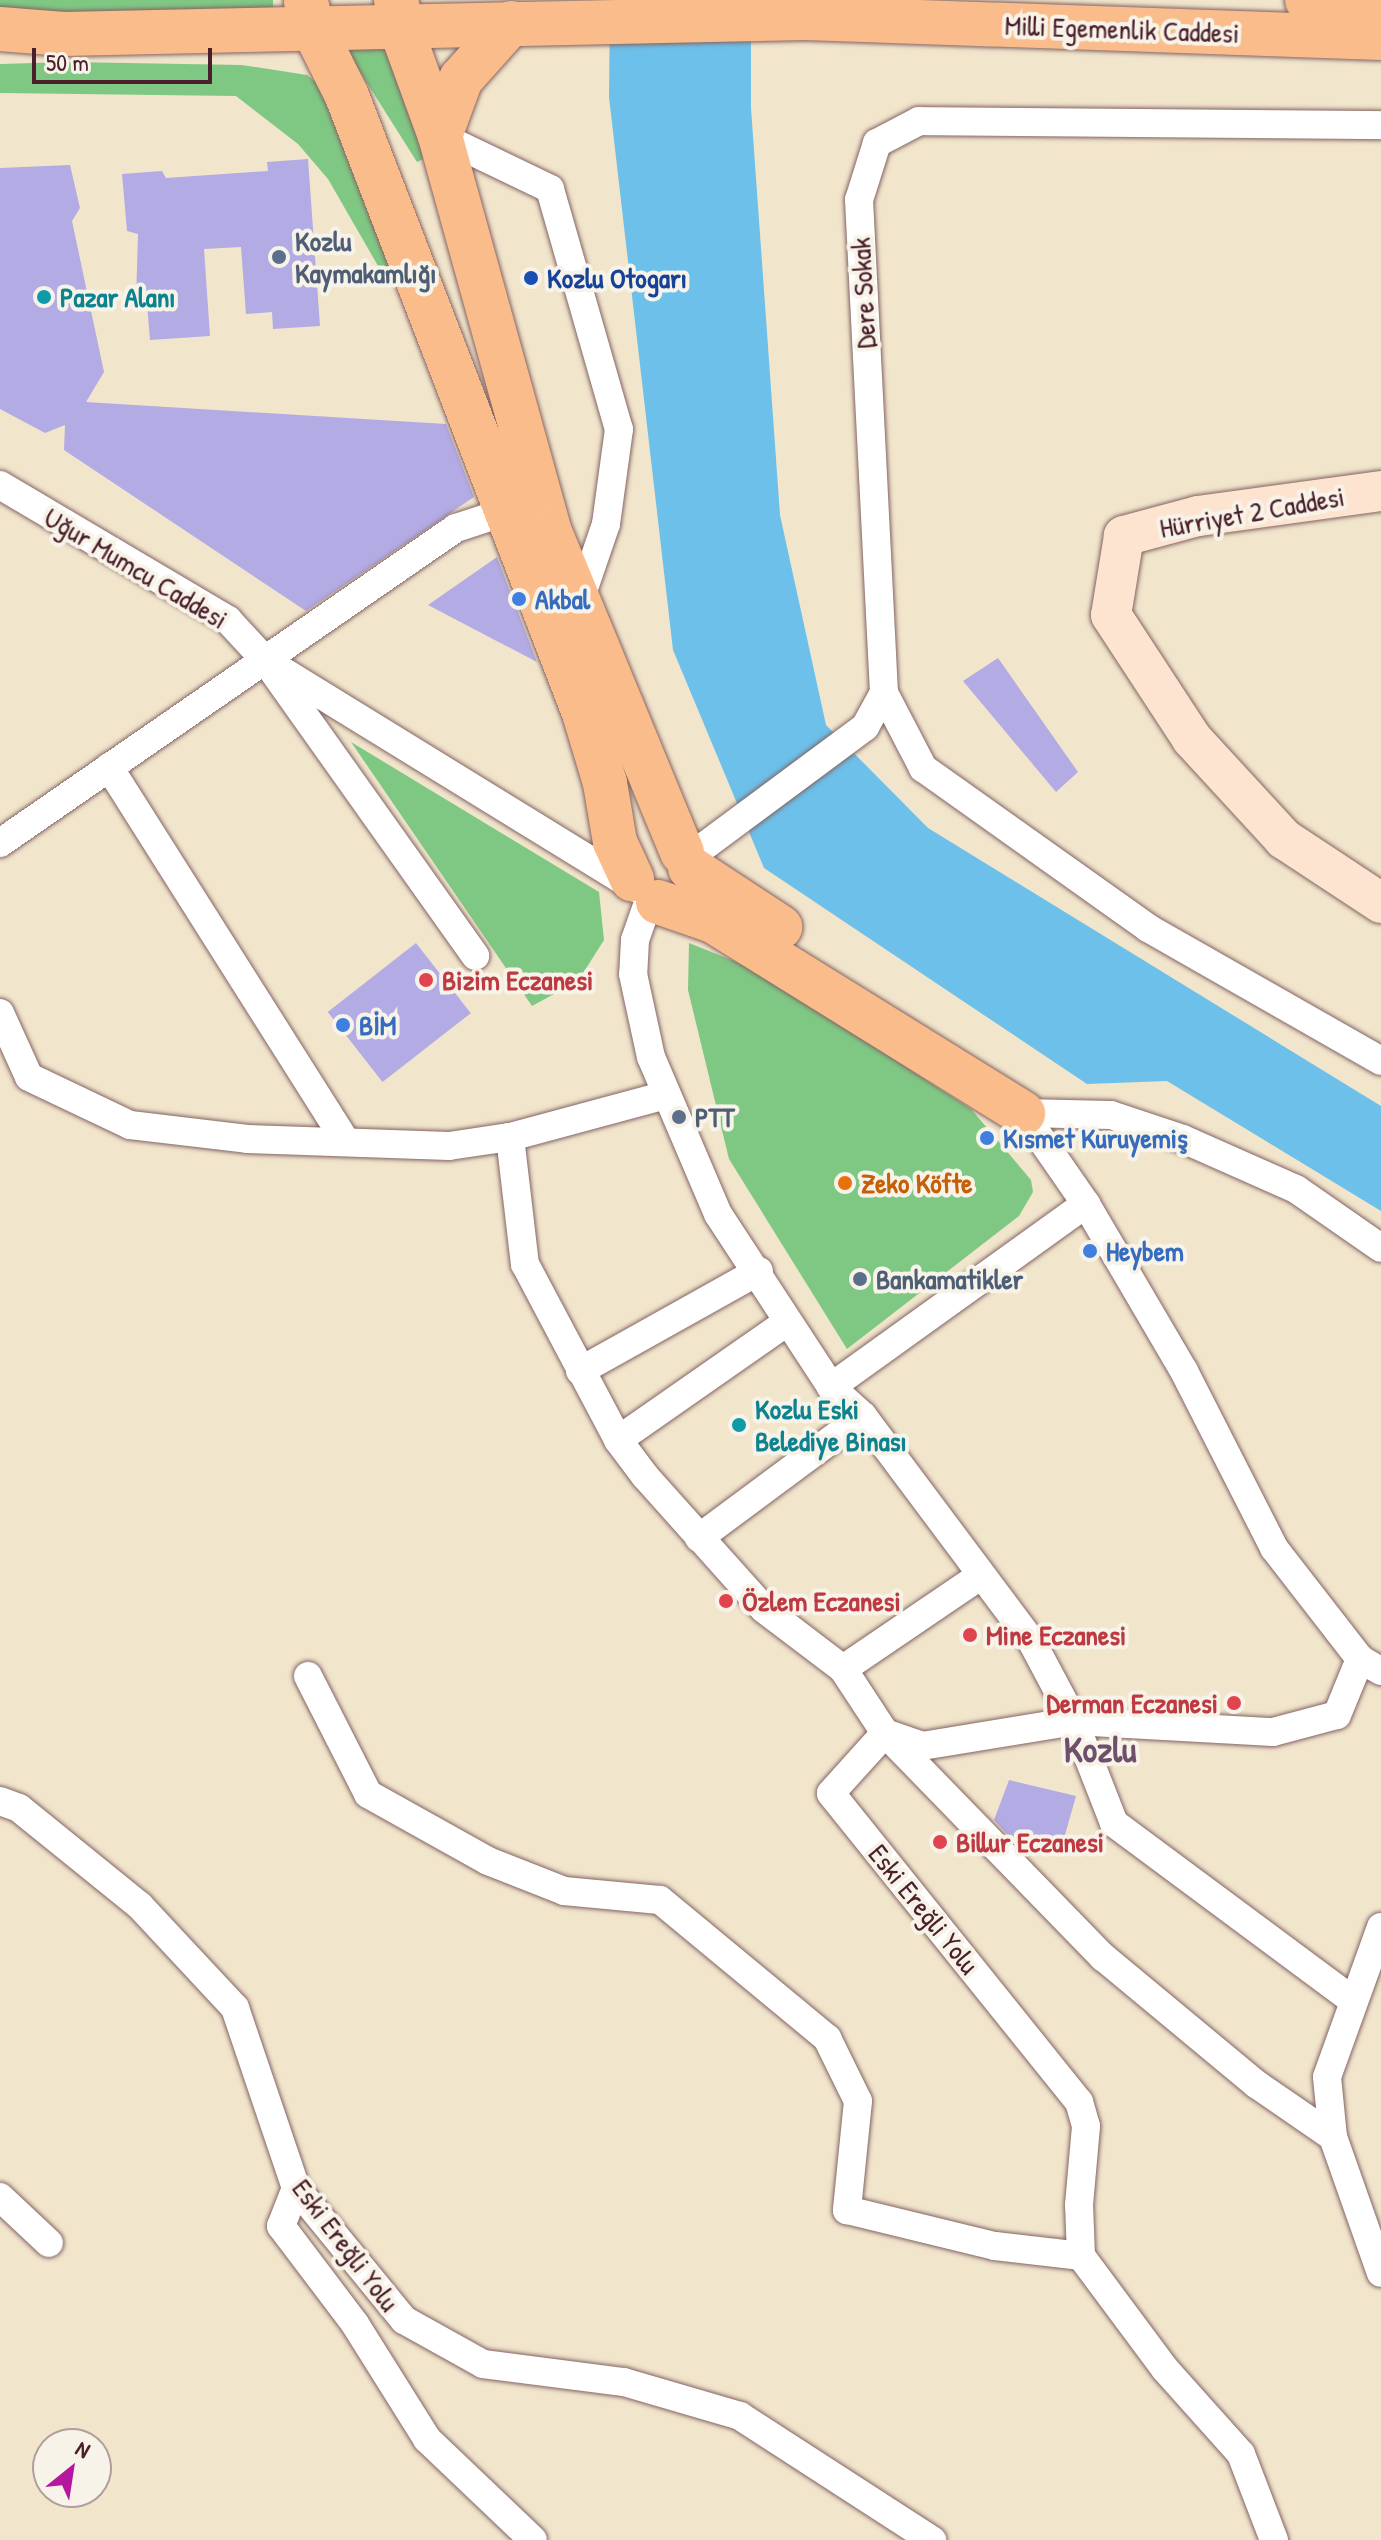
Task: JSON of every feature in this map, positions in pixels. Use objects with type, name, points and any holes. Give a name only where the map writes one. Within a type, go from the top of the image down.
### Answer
[{"type":"highway","points":[[1307,0],[1381,5]]},
{"type":"highway","points":[[398,12],[440,136],[496,348],[550,532],[578,607],[686,860]]},
{"type":"highway","name":"Milli Egemenlik Caddesi","points":[[0,29],[64,34],[398,12],[528,22],[806,18],[1381,38]]},
{"type":"highway","points":[[296,18],[347,96],[584,713],[605,783],[615,842],[644,892],[713,921],[1023,1113]]},
{"type":"highway","points":[[440,136],[461,79],[528,22]]},
{"type":"highway","points":[[644,892],[635,861],[647,848],[665,844],[983,1057],[1011,1088],[1023,1113]]},
{"type":"street","name":"Dere Sokak","points":[[884,693],[859,200],[877,143],[919,121],[1381,125]]},
{"type":"street","points":[[440,136],[550,189],[619,429],[606,524],[578,607]]},
{"type":"street","name":"Uğur Mumcu Caddesi","points":[[0,485],[228,620],[265,660]]},
{"type":"street","name":"Hürriyet 2 Caddesi","points":[[1381,491],[1198,516],[1124,536],[1111,615],[1192,739],[1284,839],[1381,903]]},
{"type":"street","points":[[0,843],[456,528],[505,512]]},
{"type":"street","points":[[265,660],[644,892],[635,940],[633,974],[651,1057],[718,1214],[759,1271],[787,1322],[831,1387],[863,1416],[1032,1642],[1074,1721],[1114,1823],[1352,2000]]},
{"type":"street","points":[[265,660],[475,956]]},
{"type":"street","points":[[686,860],[865,727],[884,693]]},
{"type":"street","points":[[884,693],[923,768],[1148,928],[1381,1061]]},
{"type":"street","points":[[109,767],[345,1140]]},
{"type":"street","points":[[0,1013],[29,1077],[130,1125],[247,1139],[449,1146],[510,1137],[666,1095]]},
{"type":"street","points":[[885,1733],[922,1746],[1074,1721],[1273,1732],[1337,1715],[1371,1665],[1274,1548],[1184,1371],[1086,1204],[1023,1113]]},
{"type":"street","points":[[1023,1113],[1111,1115],[1183,1139],[1296,1189],[1381,1248]]},
{"type":"street","points":[[510,1137],[525,1264],[618,1440],[699,1538],[764,1609],[843,1669],[885,1733],[1103,1957],[1256,2084],[1333,2137]]},
{"type":"street","points":[[831,1387],[1086,1204]]},
{"type":"street","points":[[580,1371],[759,1271]]},
{"type":"street","points":[[618,1440],[787,1322]]},
{"type":"street","points":[[699,1538],[863,1416]]},
{"type":"street","points":[[843,1669],[980,1576]]},
{"type":"street","points":[[308,1676],[368,1794],[488,1861],[564,1891],[660,1900],[827,2038],[858,2101],[847,2210],[995,2246],[1081,2256],[1165,2369],[1241,2454],[1274,2540]]},
{"type":"street","name":"Eski Ereğli Yolu","points":[[885,1733],[831,1793],[1079,2102],[1086,2126],[1079,2205],[1081,2256]]},
{"type":"street","name":"Eski Ereğli Yolu","points":[[0,1801],[19,1808],[140,1906],[235,2008],[296,2188],[404,2320],[483,2364],[624,2382],[740,2416],[932,2540]]},
{"type":"street","points":[[1381,1927],[1352,2000],[1327,2077],[1333,2137],[1381,2273]]},
{"type":"street","points":[[296,2188],[281,2226],[355,2324],[427,2439],[533,2540]]},
{"type":"street","points":[[0,2197],[49,2243]]},
{"type":"green space","points":[[0,0],[273,0],[273,15],[0,15]]},
{"type":"green space","points":[[383,40],[428,157],[417,162],[343,45]]},
{"type":"green space","points":[[0,64],[242,65],[307,75],[328,92],[401,275],[385,278],[328,179],[298,144],[236,96],[0,93]]},
{"type":"green space","points":[[351,742],[599,892],[604,940],[578,981],[532,1006]]},
{"type":"green space","points":[[689,943],[754,969],[971,1109],[1031,1180],[1033,1192],[1019,1216],[847,1349],[729,1159],[688,990]]},
{"type":"water","points":[[610,0],[751,0],[751,108],[780,515],[826,725],[928,828],[1381,1106],[1381,1211],[1167,1081],[1087,1084],[764,868],[673,650],[609,97]]},
{"type":"building","name":"Kozlu Kaymakamlığı","points":[[308,159],[320,326],[273,329],[272,312],[246,314],[241,247],[204,249],[210,336],[150,340],[147,304],[136,301],[138,234],[127,231],[122,174],[162,171],[166,178],[268,171],[267,162]]},
{"type":"building","points":[[70,165],[80,208],[72,221],[104,372],[86,402],[446,424],[474,497],[306,611],[64,450],[65,425],[45,433],[0,409],[0,168]]},
{"type":"building","points":[[497,557],[537,662],[428,605]]},
{"type":"building","points":[[998,658],[1078,772],[1056,792],[963,681]]},
{"type":"building","points":[[416,943],[471,1013],[383,1082],[328,1012]]},
{"type":"building","points":[[1009,1780],[1076,1796],[1061,1849],[1010,1837],[994,1820]]},
{"type":"place","name":"Kozlu Kaymakamlığı","points":[[279,257]]},
{"type":"place","name":"Kozlu Otogarı","points":[[531,278]]},
{"type":"place","name":"Pazar Alanı","points":[[44,297]]},
{"type":"place","name":"Akbal","points":[[519,599]]},
{"type":"place","name":"Bizim Eczanesi","points":[[426,980]]},
{"type":"place","name":"BİM","points":[[343,1025]]},
{"type":"place","name":"PTT","points":[[679,1117]]},
{"type":"place","name":"Kısmet Kuruyemiş","points":[[987,1138]]},
{"type":"place","name":"Zeko Köfte","points":[[845,1183]]},
{"type":"place","name":"Heybem","points":[[1090,1251]]},
{"type":"place","name":"Bankamatikler","points":[[860,1279]]},
{"type":"place","name":"Kozlu Eski Belediye Binası","points":[[739,1425]]},
{"type":"place","name":"Özlem Eczanesi","points":[[726,1601]]},
{"type":"place","name":"Mine Eczanesi","points":[[970,1635]]},
{"type":"place","name":"Derman Eczanesi","points":[[1234,1703]]},
{"type":"place","name":"Billur Eczanesi","points":[[940,1842]]},
{"type":"district","name":"Kozlu","points":[[1100,1749]]}]
